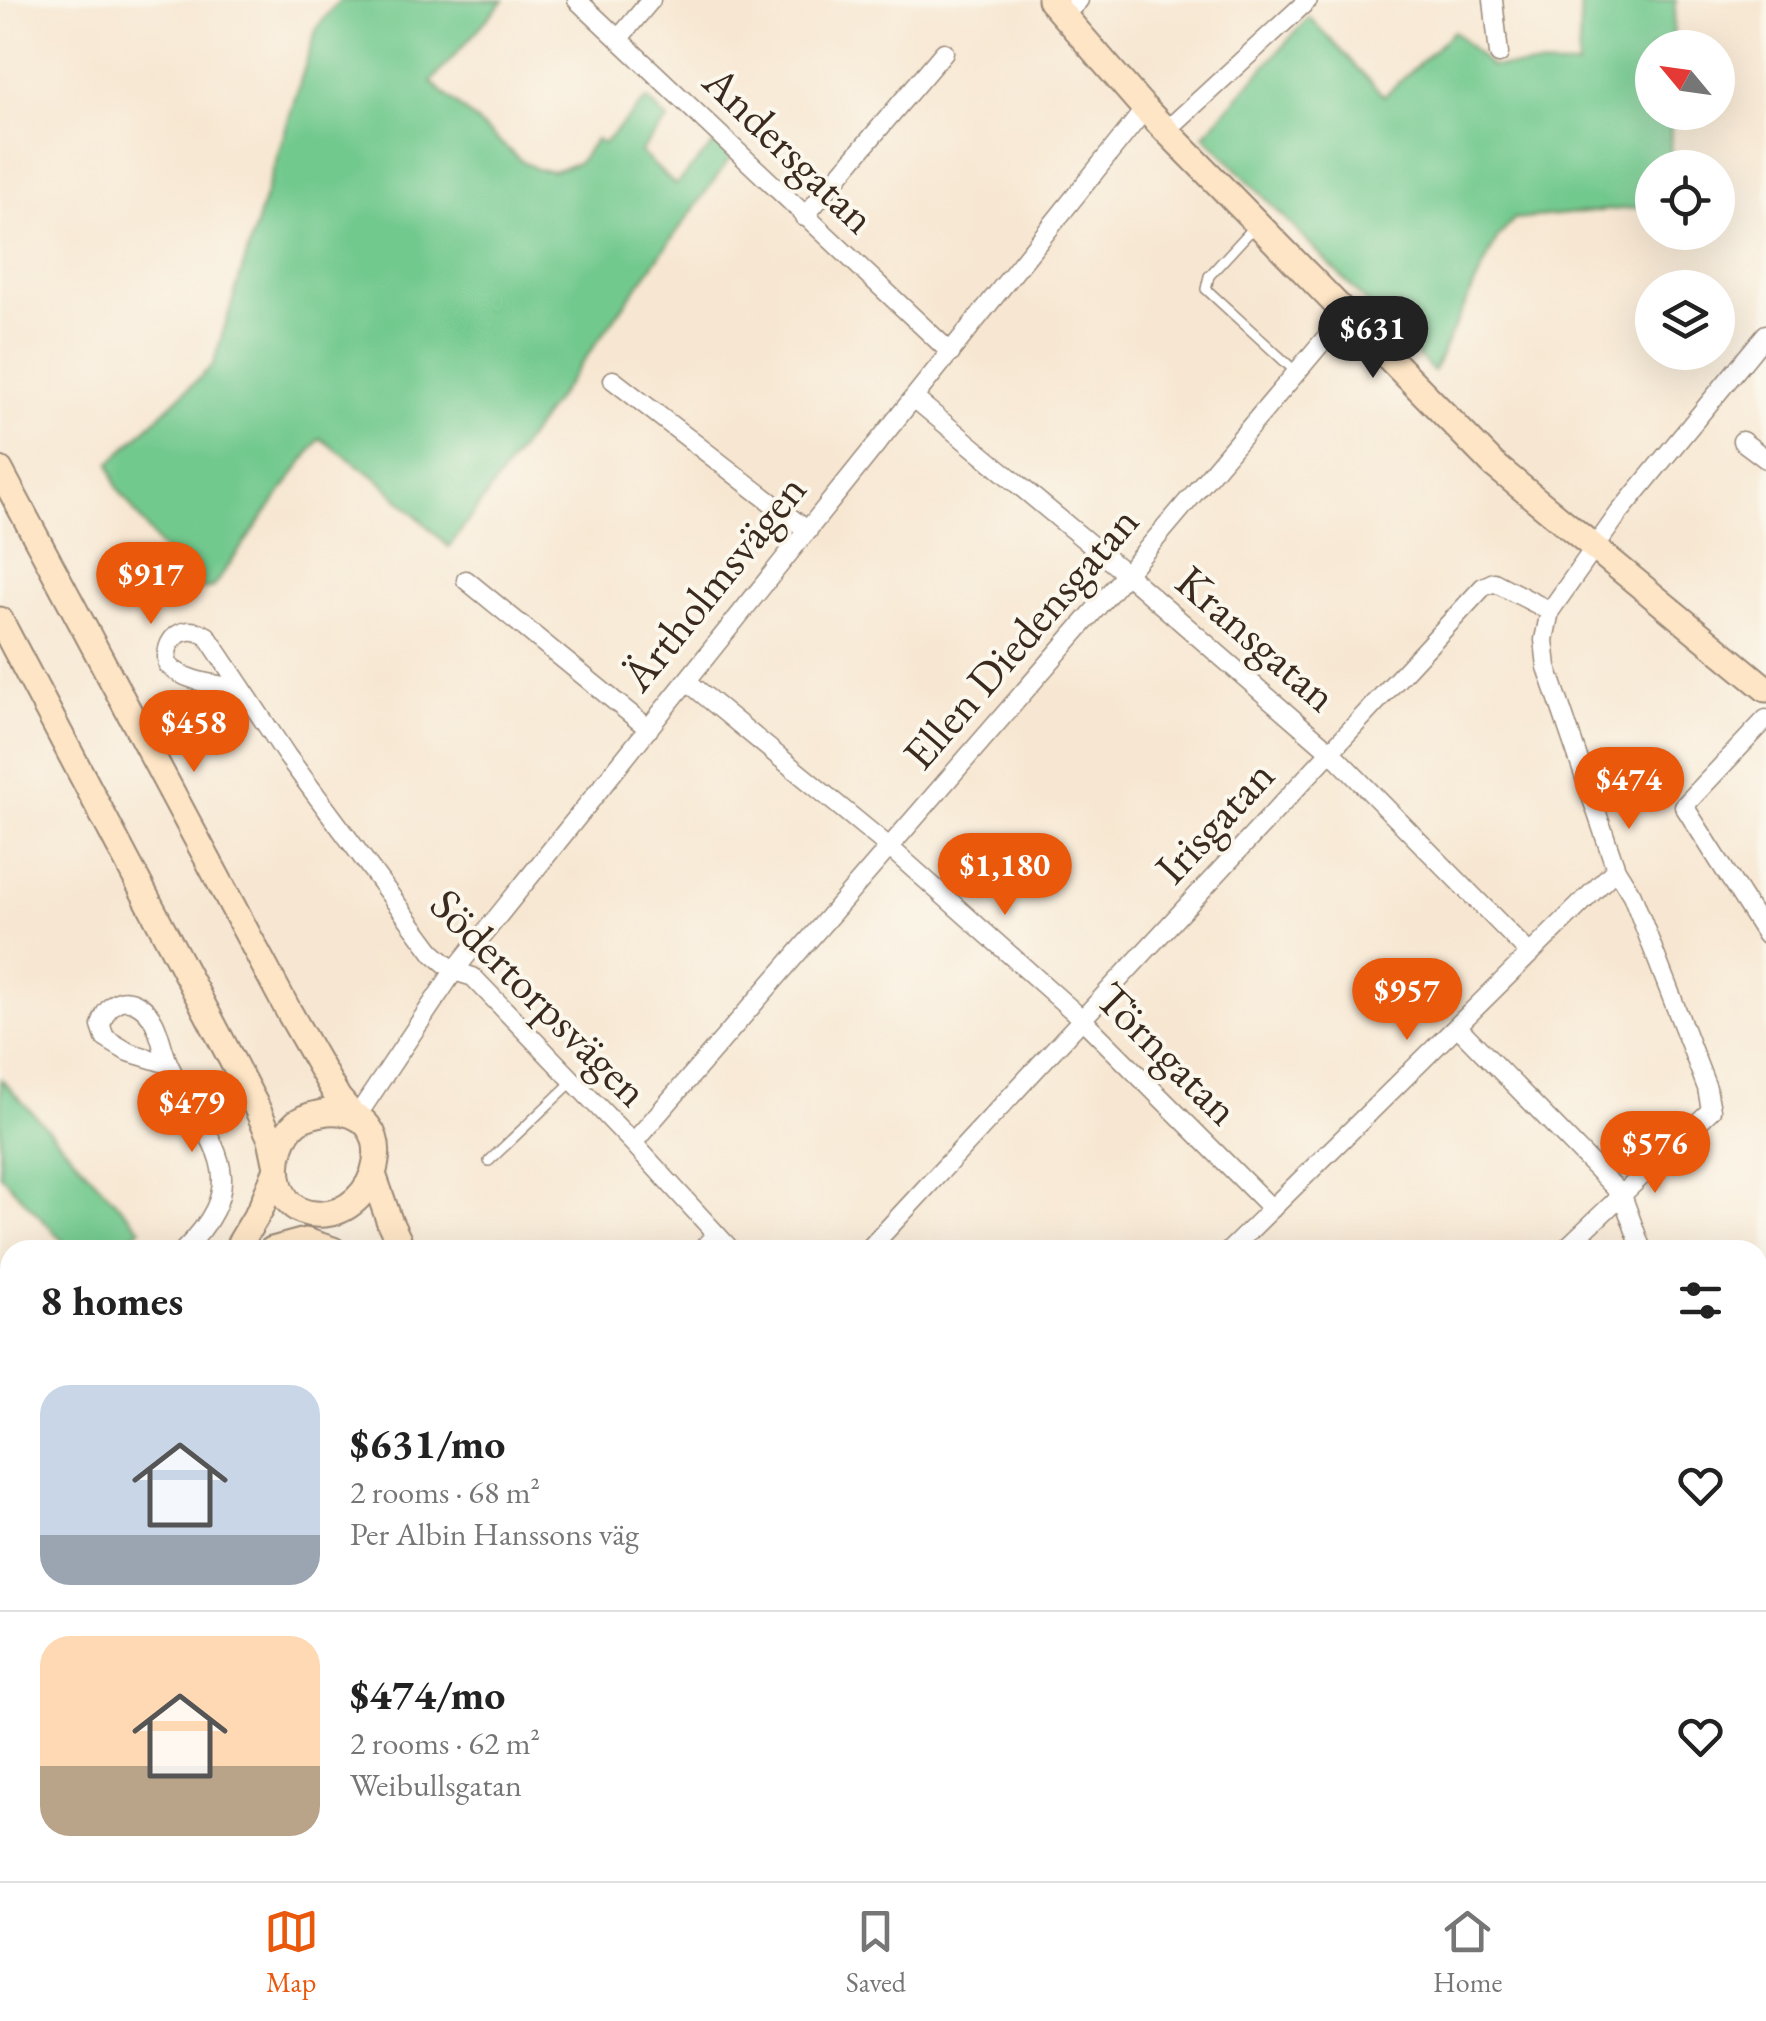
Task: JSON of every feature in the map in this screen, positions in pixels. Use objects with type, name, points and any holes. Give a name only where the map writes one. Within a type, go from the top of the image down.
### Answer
[{"type":"main road","points":[[1064,5],[1146,110],[1493,464],[1766,689]]},
{"type":"main road","points":[[0,470],[289,1012],[338,1098],[364,1120],[373,1136],[374,1174],[354,1201],[324,1214],[308,1213],[272,1240]]},
{"type":"main road","points":[[0,620],[255,1104],[270,1140],[285,1196],[308,1213],[329,1240]]},
{"type":"main road","points":[[242,1240],[260,1208],[284,1140],[298,1122],[326,1112],[354,1114]]},
{"type":"main road","points":[[374,1174],[398,1240]]},
{"type":"street","name":"Andersgatan","points":[[578,0],[951,353]]},
{"type":"street","points":[[620,37],[651,0]]},
{"type":"street","points":[[1166,131],[1308,0]]},
{"type":"street","points":[[1494,0],[1499,54]]},
{"type":"street","points":[[804,217],[944,52]]},
{"type":"street","name":"Ärtholmsvägen","points":[[354,1114],[454,971],[1146,110]]},
{"type":"street","name":"Ellen Diedensgatan","points":[[633,1143],[1126,574],[1344,315]]},
{"type":"street","points":[[1575,1240],[1711,1110],[1707,1088],[1646,930],[1616,870],[1547,668],[1544,640],[1550,612],[1594,548],[1766,334]]},
{"type":"street","points":[[613,380],[808,532]]},
{"type":"street","name":"Kransgatan","points":[[914,400],[1126,574],[1330,752],[1530,954]]},
{"type":"street","points":[[1742,441],[1766,459]]},
{"type":"street","points":[[466,580],[650,729]]},
{"type":"street","name":"Irisgatan","points":[[877,1240],[1483,588],[1494,582],[1550,612]]},
{"type":"street","name":"Törngatan","points":[[688,682],[889,848],[1082,1019],[1272,1209]]},
{"type":"street","name":"Södertorpsvägen","points":[[241,689],[434,954],[454,971],[473,977],[722,1240]]},
{"type":"street","points":[[1766,720],[1684,806],[1766,935]]},
{"type":"street","points":[[1240,1240],[1616,870]]},
{"type":"street","points":[[1457,1026],[1622,1195],[1638,1240]]},
{"type":"street","points":[[168,1064],[215,1146],[222,1176],[220,1205],[193,1240]]},
{"type":"lane","points":[[1258,224],[1209,276],[1206,289],[1296,371]]},
{"type":"lane","points":[[489,1160],[573,1081]]},
{"type":"lane","points":[[705,1240],[714,1232]]},
{"type":"green space","points":[[340,0],[504,0],[431,82],[519,159],[536,169],[553,171],[578,163],[596,139],[603,144],[647,99],[668,120],[640,152],[675,185],[716,142],[731,157],[449,547],[379,480],[320,438],[213,587],[192,591],[117,487],[110,463],[213,365],[317,27]]},
{"type":"green space","points":[[1581,0],[1675,0],[1674,30],[1635,30],[1635,130],[1671,130],[1670,150],[1635,150],[1635,208],[1514,219],[1497,239],[1433,371],[1204,135],[1309,17],[1384,96],[1454,31],[1490,66],[1578,67]]},
{"type":"green space","points":[[1,1079],[141,1229],[129,1240],[62,1240],[0,1174]]}]
